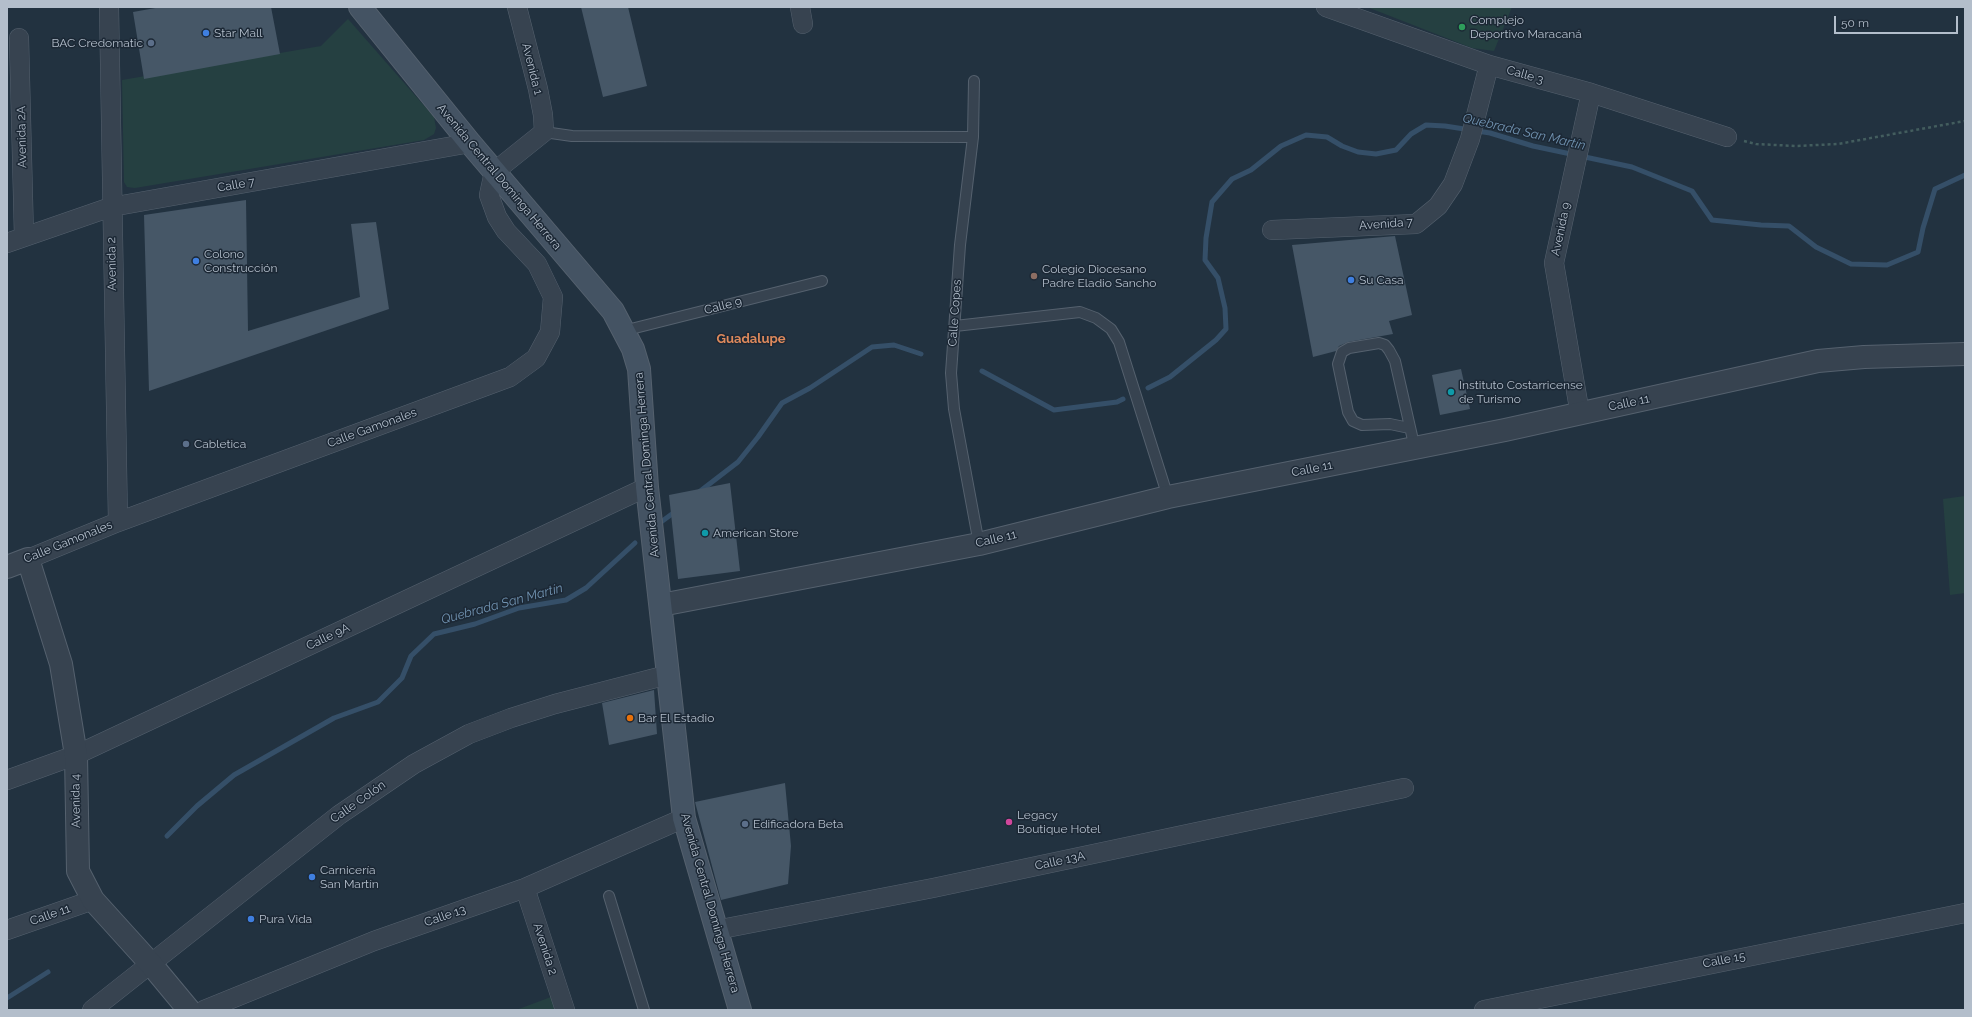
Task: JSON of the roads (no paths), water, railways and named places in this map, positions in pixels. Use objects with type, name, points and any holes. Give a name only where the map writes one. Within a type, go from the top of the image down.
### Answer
[{"type":"main road","name":"Avenida Central Dominga Herrera","points":[[360,7],[494,172],[613,311],[633,349],[639,369],[647,487],[684,818],[740,1010]]},
{"type":"street","name":"Avenida 2","points":[[109,7],[111,207],[118,522]]},
{"type":"street","name":"Avenida 1","points":[[517,7],[538,89],[543,115],[544,132]]},
{"type":"street","name":"Calle 3","points":[[1326,7],[1489,65],[1591,93],[1727,137]]},
{"type":"street","name":"Avenida 2A","points":[[16,240],[19,38]]},
{"type":"street","name":"Avenida 7","points":[[1272,230],[1416,224],[1438,206],[1453,184],[1476,120],[1489,65]]},
{"type":"street","name":"Avenida 9","points":[[1580,414],[1554,263],[1591,93]]},
{"type":"street","points":[[494,172],[544,132]]},
{"type":"street","name":"Calle 7","points":[[16,240],[111,207],[470,143]]},
{"type":"street","name":"Calle Gamonales","points":[[7,567],[118,522],[510,377],[536,358],[550,332],[553,297],[537,264],[506,231],[497,217],[489,195],[494,172]]},
{"type":"street","name":"Calle 11","points":[[661,605],[979,544],[1168,497],[1415,449],[1818,361],[1864,357],[1954,356],[1965,354]]},
{"type":"street","name":"Calle 9A","points":[[7,780],[76,755],[647,487]]},
{"type":"street","name":"Avenida 4","points":[[28,559],[61,664],[76,755],[78,871],[93,900],[190,1010]]},
{"type":"street","name":"Calle Colón","points":[[92,1010],[339,814],[414,764],[469,734],[511,718],[554,704],[667,676]]},
{"type":"street","name":"Calle 13A","points":[[716,930],[926,889],[1404,788]]},
{"type":"street","name":"Calle 13","points":[[204,1010],[374,941],[525,888],[684,818]]},
{"type":"street","name":"Avenida 2","points":[[525,888],[565,1010]]},
{"type":"street","name":"Calle 11","points":[[7,930],[93,900]]},
{"type":"street","name":"Calle 15","points":[[1484,1010],[1965,913]]},
{"type":"lane","name":"Calle Copes","points":[[974,81],[973,136],[960,245],[951,373],[954,409],[979,544]]},
{"type":"lane","points":[[544,132],[572,136],[973,136]]},
{"type":"lane","name":"Calle 9","points":[[623,331],[822,281]]},
{"type":"lane","points":[[955,326],[1080,312],[1096,318],[1111,330],[1121,349],[1168,497]]},
{"type":"lane","points":[[1409,428],[1390,424],[1362,425],[1353,421],[1348,412],[1338,364],[1342,352],[1349,348],[1379,343],[1385,345],[1389,350],[1394,361],[1415,449]]},
{"type":"lane","points":[[609,896],[644,1010]]},
{"type":"waterway","name":"Quebrada San Martín","points":[[1148,388],[1170,377],[1216,340],[1226,329],[1225,308],[1218,278],[1205,260],[1206,238],[1212,202],[1232,179],[1251,170],[1281,146],[1306,135],[1327,137],[1342,146],[1358,152],[1376,154],[1396,150],[1411,134],[1426,125],[1445,126],[1490,133],[1533,146],[1632,167],[1692,191],[1712,220],[1789,226],[1816,247],[1851,264],[1887,265],[1918,252],[1923,228],[1935,189],[1965,175]]},
{"type":"waterway","name":"Quebrada San Martín","points":[[699,492],[738,462],[782,403],[810,388],[872,347],[894,345],[921,354]]},
{"type":"waterway","name":"Quebrada San Martín","points":[[982,371],[1054,410],[1117,402],[1123,399]]},
{"type":"waterway","name":"Quebrada San Martín","points":[[661,522],[676,511]]},
{"type":"waterway","name":"Quebrada San Martín","points":[[167,836],[197,806],[234,775],[334,718],[378,702],[402,678],[411,656],[434,634],[475,624],[519,608],[566,600],[586,588],[635,543]]},
{"type":"waterway","name":"Quebrada San Martín","points":[[7,998],[48,972]]},
{"type":"place","name":"Complejo Deportivo Maracaná","points":[[1462,27]]},
{"type":"place","name":"Star Mall","points":[[206,33]]},
{"type":"place","name":"BAC Credomatic","points":[[151,43]]},
{"type":"place","name":"Colono Construcción","points":[[196,261]]},
{"type":"place","name":"Colegio Diocesano Padre Eladio Sancho","points":[[1034,276]]},
{"type":"place","name":"Su Casa","points":[[1351,280]]},
{"type":"place","name":"Instituto Costarricense de Turismo","points":[[1451,392]]},
{"type":"place","name":"Cabletica","points":[[186,444]]},
{"type":"place","name":"American Store","points":[[705,533]]},
{"type":"place","name":"Bar El Estadio","points":[[630,718]]},
{"type":"place","name":"Legacy Boutique Hotel","points":[[1009,822]]},
{"type":"place","name":"Edificadora Beta","points":[[745,824]]},
{"type":"place","name":"Carnicería San Martín","points":[[312,877]]},
{"type":"place","name":"Pura Vida","points":[[251,919]]},
{"type":"district","name":"Guadalupe","points":[[751,339]]}]
